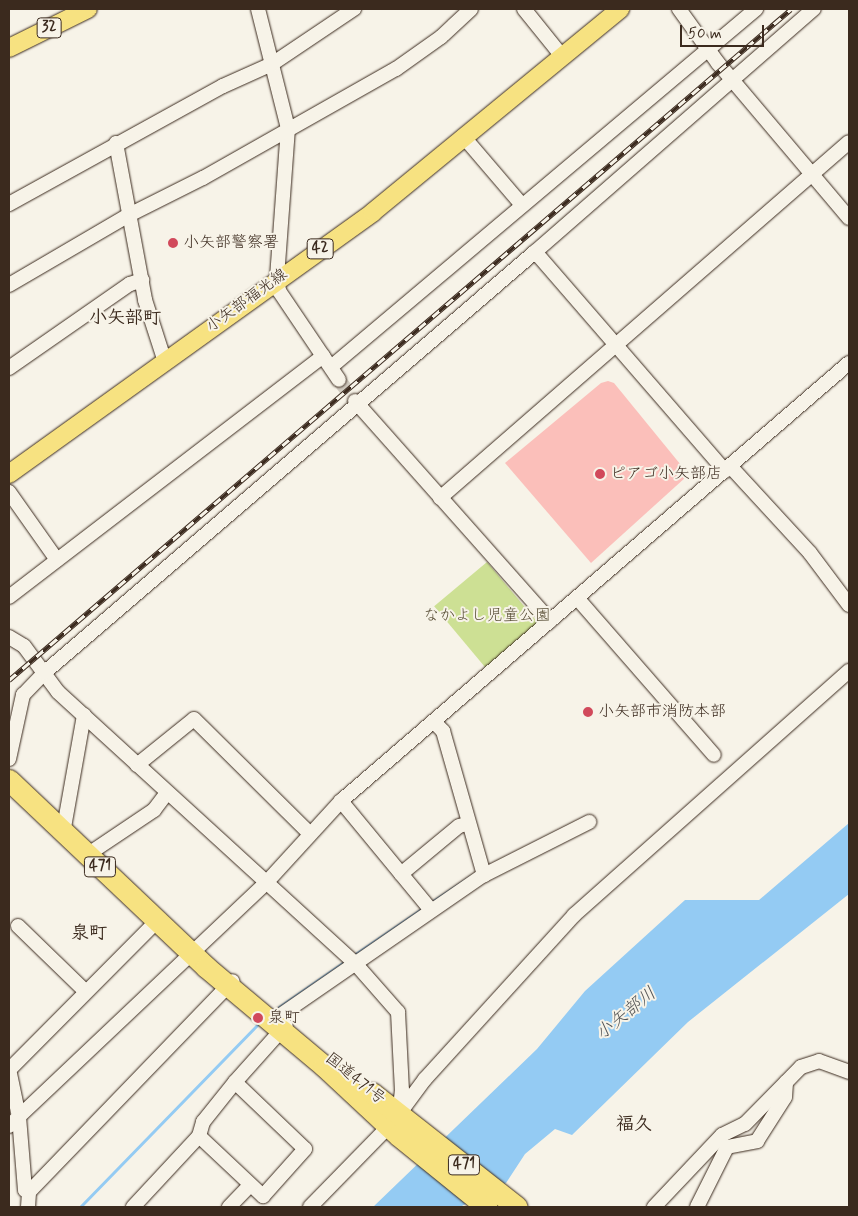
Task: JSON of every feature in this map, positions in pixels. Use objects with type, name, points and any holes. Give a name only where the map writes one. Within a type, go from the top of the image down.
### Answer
[{"type":"highway","name":"国道471号","points":[[9,780],[157,921],[399,1125],[487,1207]]},
{"type":"highway","name":"国道471号","points":[[399,1125],[517,1207]]},
{"type":"main road","name":"小矢部福光線","points":[[9,474],[165,362],[277,278],[373,212],[561,55],[620,9]]},
{"type":"main road","name":"32","points":[[9,48],[81,11]]},
{"type":"street","points":[[258,9],[288,128],[277,278],[279,291],[339,380]]},
{"type":"street","points":[[9,204],[116,143],[272,64],[354,9]]},
{"type":"street","points":[[524,9],[561,55]]},
{"type":"street","points":[[679,9],[732,79],[849,218]]},
{"type":"street","points":[[9,597],[327,362],[522,205],[707,48],[756,9]]},
{"type":"street","points":[[9,759],[23,696],[44,673],[356,403],[535,252],[814,9]]},
{"type":"street","points":[[9,285],[129,215],[203,178],[288,128],[396,69],[466,10]]},
{"type":"street","points":[[463,136],[522,205]]},
{"type":"street","points":[[440,498],[849,142]]},
{"type":"street","points":[[116,143],[142,280],[165,362]]},
{"type":"street","points":[[535,252],[727,468],[810,553],[849,605]]},
{"type":"street","points":[[9,368],[130,284],[142,280]]},
{"type":"street","points":[[14,1121],[265,884],[309,833],[341,801],[849,363]]},
{"type":"street","points":[[356,403],[550,621]]},
{"type":"street","points":[[9,492],[57,560]]},
{"type":"street","points":[[577,598],[714,755]]},
{"type":"street","points":[[9,637],[24,646],[44,673],[84,715],[137,765],[265,884],[354,962],[398,1012],[402,1090],[399,1125]]},
{"type":"street","points":[[310,1207],[399,1125],[431,1072],[574,915],[849,672]]},
{"type":"street","points":[[63,832],[84,715]]},
{"type":"street","points":[[137,765],[194,718],[309,833]]},
{"type":"street","points":[[434,722],[443,731],[467,824],[484,875]]},
{"type":"street","points":[[87,855],[154,810],[167,793]]},
{"type":"street","points":[[341,801],[431,910]]},
{"type":"street","points":[[133,1207],[199,1136],[203,1122],[280,1023],[354,962],[484,875],[589,822]]},
{"type":"street","points":[[401,874],[459,826],[467,824]]},
{"type":"street","points":[[29,1192],[25,1190],[14,1121],[9,1070],[157,921]]},
{"type":"street","points":[[18,926],[86,991]]},
{"type":"street","points":[[28,1207],[29,1192],[231,983]]},
{"type":"street","points":[[654,1207],[722,1135],[745,1124],[801,1067],[819,1061],[849,1072]]},
{"type":"street","points":[[199,1136],[263,1196],[304,1149],[235,1082]]},
{"type":"street","points":[[697,1207],[727,1147],[757,1142],[785,1097],[786,1082]]},
{"type":"street","points":[[229,1207],[250,1185]]},
{"type":"green space","name":"なかよし児童公園","points":[[487,562],[538,623],[486,668],[434,606]]},
{"type":"water","name":"小矢部川","points":[[849,823],[849,894],[688,1022],[572,1135],[555,1129],[525,1154],[506,1183],[460,1207],[373,1207],[537,1049],[585,991],[685,900],[759,900]]},
{"type":"building","name":"ピアゴ小矢部店","points":[[608,381],[614,383],[685,470],[686,477],[591,563],[505,463],[601,383]]},
{"type":"waterway","points":[[430,903],[471,876]]},
{"type":"waterway","points":[[354,955],[423,908]]},
{"type":"waterway","points":[[279,1007],[347,960]]},
{"type":"waterway","points":[[80,1207],[259,1023]]},
{"type":"tunnel","points":[[339,380],[355,401]]},
{"type":"railway","points":[[9,680],[791,9]]},
{"type":"place","name":"小矢部警察署","points":[[173,243]]},
{"type":"place","name":"ピアゴ小矢部店","points":[[600,474]]},
{"type":"place","name":"小矢部市消防本部","points":[[588,712]]},
{"type":"place","name":"泉町","points":[[258,1018]]},
{"type":"district","name":"小矢部町","points":[[125,318]]},
{"type":"district","name":"泉町","points":[[89,933]]},
{"type":"district","name":"福久","points":[[634,1124]]}]
